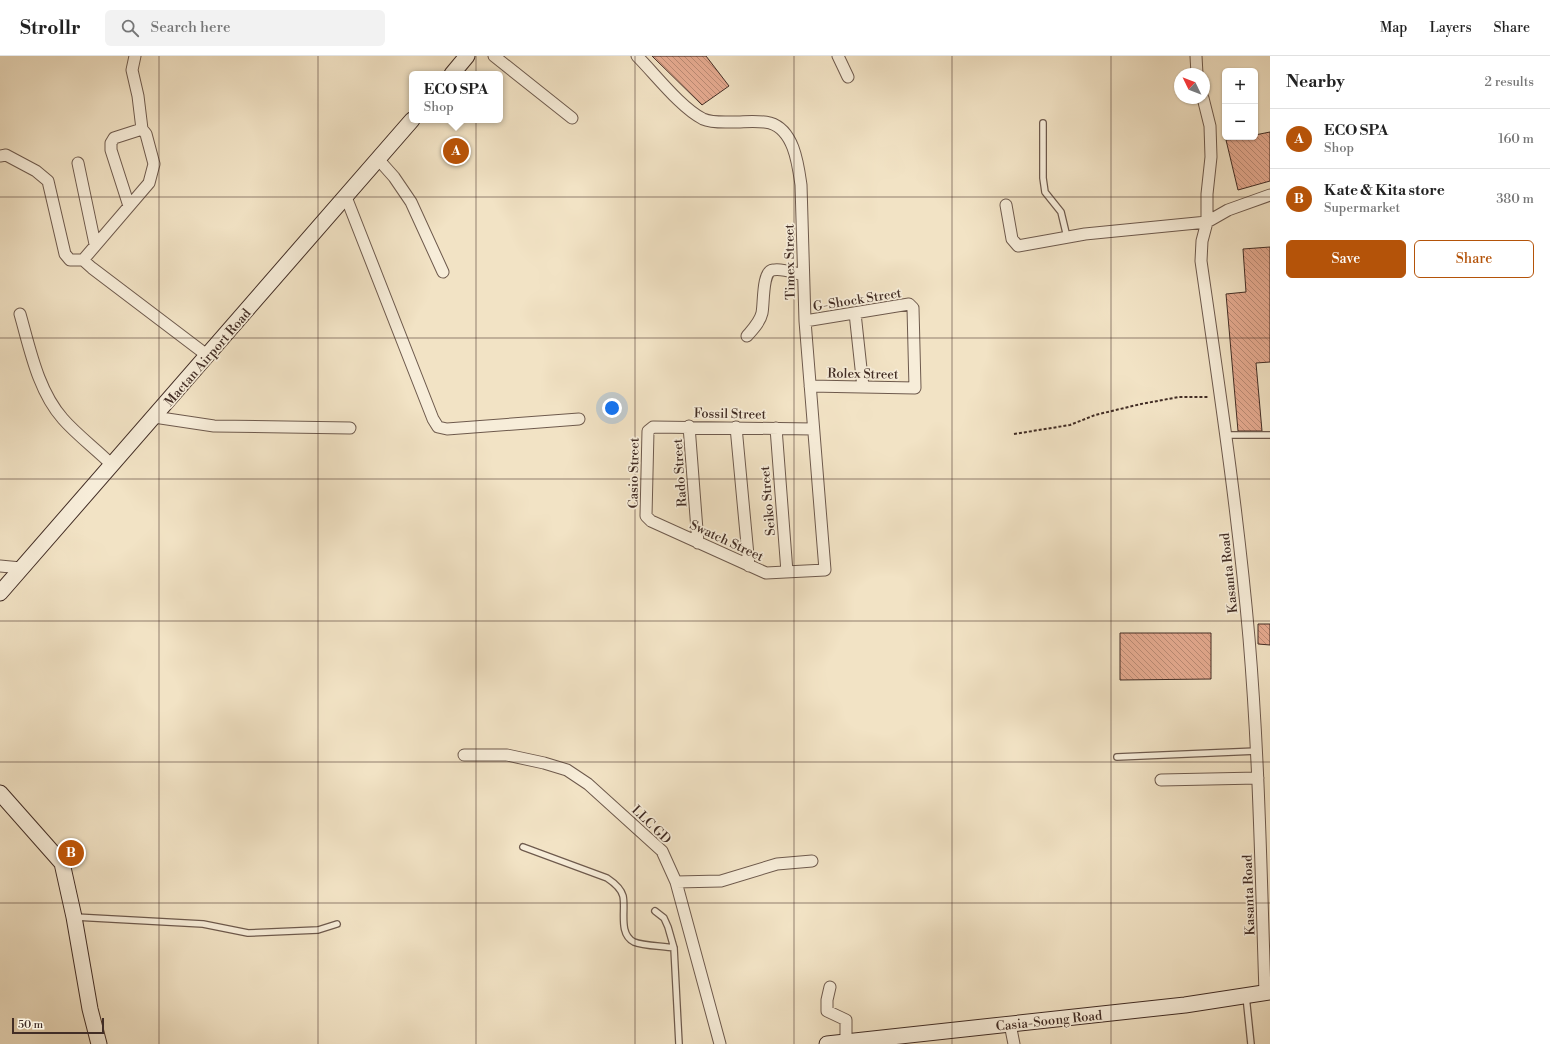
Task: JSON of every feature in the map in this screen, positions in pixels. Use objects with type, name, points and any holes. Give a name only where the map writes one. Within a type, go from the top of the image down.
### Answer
[{"type":"street","points":[[83,260],[95,244],[149,183],[153,172],[154,164],[149,144],[142,129],[138,96],[132,70],[134,56]]},
{"type":"street","points":[[454,71],[466,56]]},
{"type":"street","points":[[494,56],[572,118]]},
{"type":"street","name":"Timex Street","points":[[637,56],[690,111],[704,120],[717,122],[759,122],[780,127],[792,144],[798,165],[801,185],[805,321],[825,570]]},
{"type":"street","points":[[838,56],[848,77]]},
{"type":"street","points":[[1196,56],[1197,68]]},
{"type":"street","name":"Kasanta Road","points":[[1204,104],[1210,126],[1211,157],[1206,194],[1207,222],[1202,241],[1202,261],[1227,435],[1249,637],[1257,751],[1268,992]]},
{"type":"street","name":"Mactan Airport Road","points":[[0,592],[208,356],[409,123]]},
{"type":"street","points":[[129,206],[111,150],[111,143],[114,138],[142,129]]},
{"type":"street","points":[[0,156],[6,155],[36,171],[48,181],[65,254],[70,260],[83,260],[208,356]]},
{"type":"street","points":[[378,159],[394,177],[411,202],[443,272]]},
{"type":"street","points":[[78,163],[95,244]]},
{"type":"street","points":[[1006,205],[1012,239],[1018,246],[1067,237],[1207,222],[1228,210],[1270,195]]},
{"type":"street","points":[[346,196],[433,419],[438,427],[447,429],[579,419]]},
{"type":"street","points":[[747,336],[755,327],[762,313],[766,278],[770,270],[774,269],[803,275]]},
{"type":"street","name":"G-Shock Street","points":[[805,321],[909,304],[913,308],[915,388]]},
{"type":"street","points":[[855,313],[863,387]]},
{"type":"street","points":[[20,314],[29,348],[44,391],[62,418],[112,465]]},
{"type":"street","name":"Rolex Street","points":[[810,386],[915,388]]},
{"type":"street","points":[[154,417],[214,426],[350,428]]},
{"type":"street","name":"Fossil Street","points":[[648,431],[653,427],[689,426],[814,429]]},
{"type":"street","name":"Rado Street","points":[[689,426],[698,543]]},
{"type":"street","points":[[736,427],[749,566]]},
{"type":"street","name":"Seiko Street","points":[[776,428],[787,572]]},
{"type":"street","name":"Casio Street","points":[[646,516],[648,431]]},
{"type":"street","name":"Swatch Street","points":[[646,516],[651,521],[766,573],[825,570]]},
{"type":"street","points":[[0,566],[21,568]]},
{"type":"street","name":"LLC GD","points":[[464,754],[507,755],[544,763],[567,770],[588,784],[662,851],[676,882],[720,1044]]},
{"type":"street","points":[[1161,780],[1258,778]]},
{"type":"street","points":[[0,793],[62,863],[74,917],[90,1009],[99,1044]]},
{"type":"street","points":[[676,882],[721,880],[777,864],[812,861]]},
{"type":"street","points":[[830,987],[827,1000],[828,1011],[846,1020],[846,1042]]},
{"type":"street","name":"Casia-Soong Road","points":[[827,1044],[1185,1005],[1268,992]]},
{"type":"street","points":[[1010,1024],[1014,1044]]},
{"type":"lane","points":[[1043,123],[1043,178],[1045,192],[1061,212],[1067,237]]},
{"type":"lane","points":[[1227,435],[1270,435]]},
{"type":"lane","points":[[1116,756],[1257,751]]},
{"type":"lane","points":[[523,847],[607,878],[616,885],[623,895],[625,934],[629,939],[635,943],[674,948]]},
{"type":"lane","points":[[655,911],[664,918],[674,948],[679,1044]]},
{"type":"lane","points":[[74,917],[203,924],[248,933],[290,933],[318,930],[337,924]]},
{"type":"lane","points":[[1246,996],[1251,1044]]},
{"type":"path","points":[[1014,434],[1070,426],[1095,415],[1179,397],[1222,397]]},
{"type":"building","points":[[652,56],[706,56],[729,86],[702,105]]},
{"type":"building","points":[[1270,132],[1270,181],[1238,190],[1226,140],[1258,140],[1258,134]]},
{"type":"building","points":[[1270,247],[1270,362],[1256,363],[1262,431],[1238,431],[1226,294],[1246,292],[1243,249]]},
{"type":"building","points":[[1258,624],[1270,624],[1270,645],[1258,644]]},
{"type":"building","points":[[1120,633],[1211,633],[1211,679],[1120,680]]},
{"type":"place","name":"ECO SPA","points":[[456,151]]},
{"type":"place","name":"Kate & Kita store","points":[[71,853]]}]
